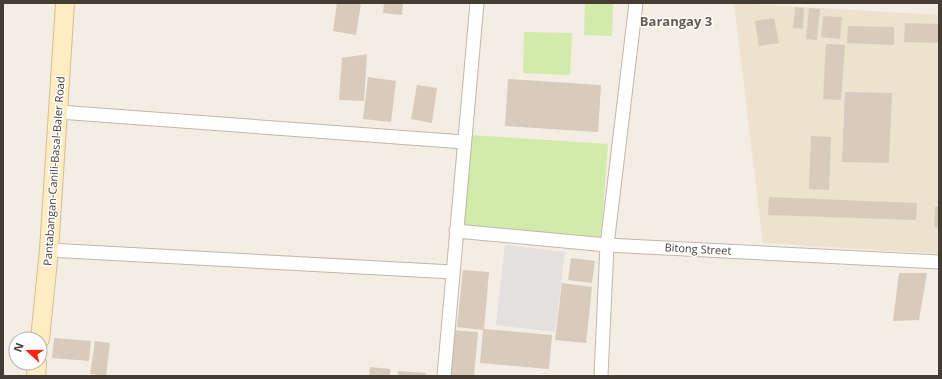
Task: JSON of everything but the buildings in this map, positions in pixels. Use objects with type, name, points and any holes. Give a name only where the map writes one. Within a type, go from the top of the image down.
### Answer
[{"type":"main road","name":"Pantabangan-Canili-Basal-Baler Road","points":[[41,331],[49,250],[65,3]]},
{"type":"street","points":[[444,376],[464,142],[478,3]]},
{"type":"street","points":[[601,376],[607,245],[636,3]]},
{"type":"street","points":[[59,112],[464,142]]},
{"type":"street","name":"Bitong Street","points":[[456,231],[607,245],[939,262]]},
{"type":"street","points":[[49,250],[453,272]]},
{"type":"shaded area","points":[[734,3],[939,15],[939,254],[763,243]]},
{"type":"shaded area","points":[[505,245],[565,252],[555,332],[496,325]]},
{"type":"green space","points":[[585,3],[613,4],[612,36],[584,35]]},
{"type":"green space","points":[[524,32],[572,33],[570,75],[523,73]]},
{"type":"green space","points":[[470,135],[608,144],[601,238],[463,228]]},
{"type":"district","name":"Barangay 3","points":[[676,21]]}]
